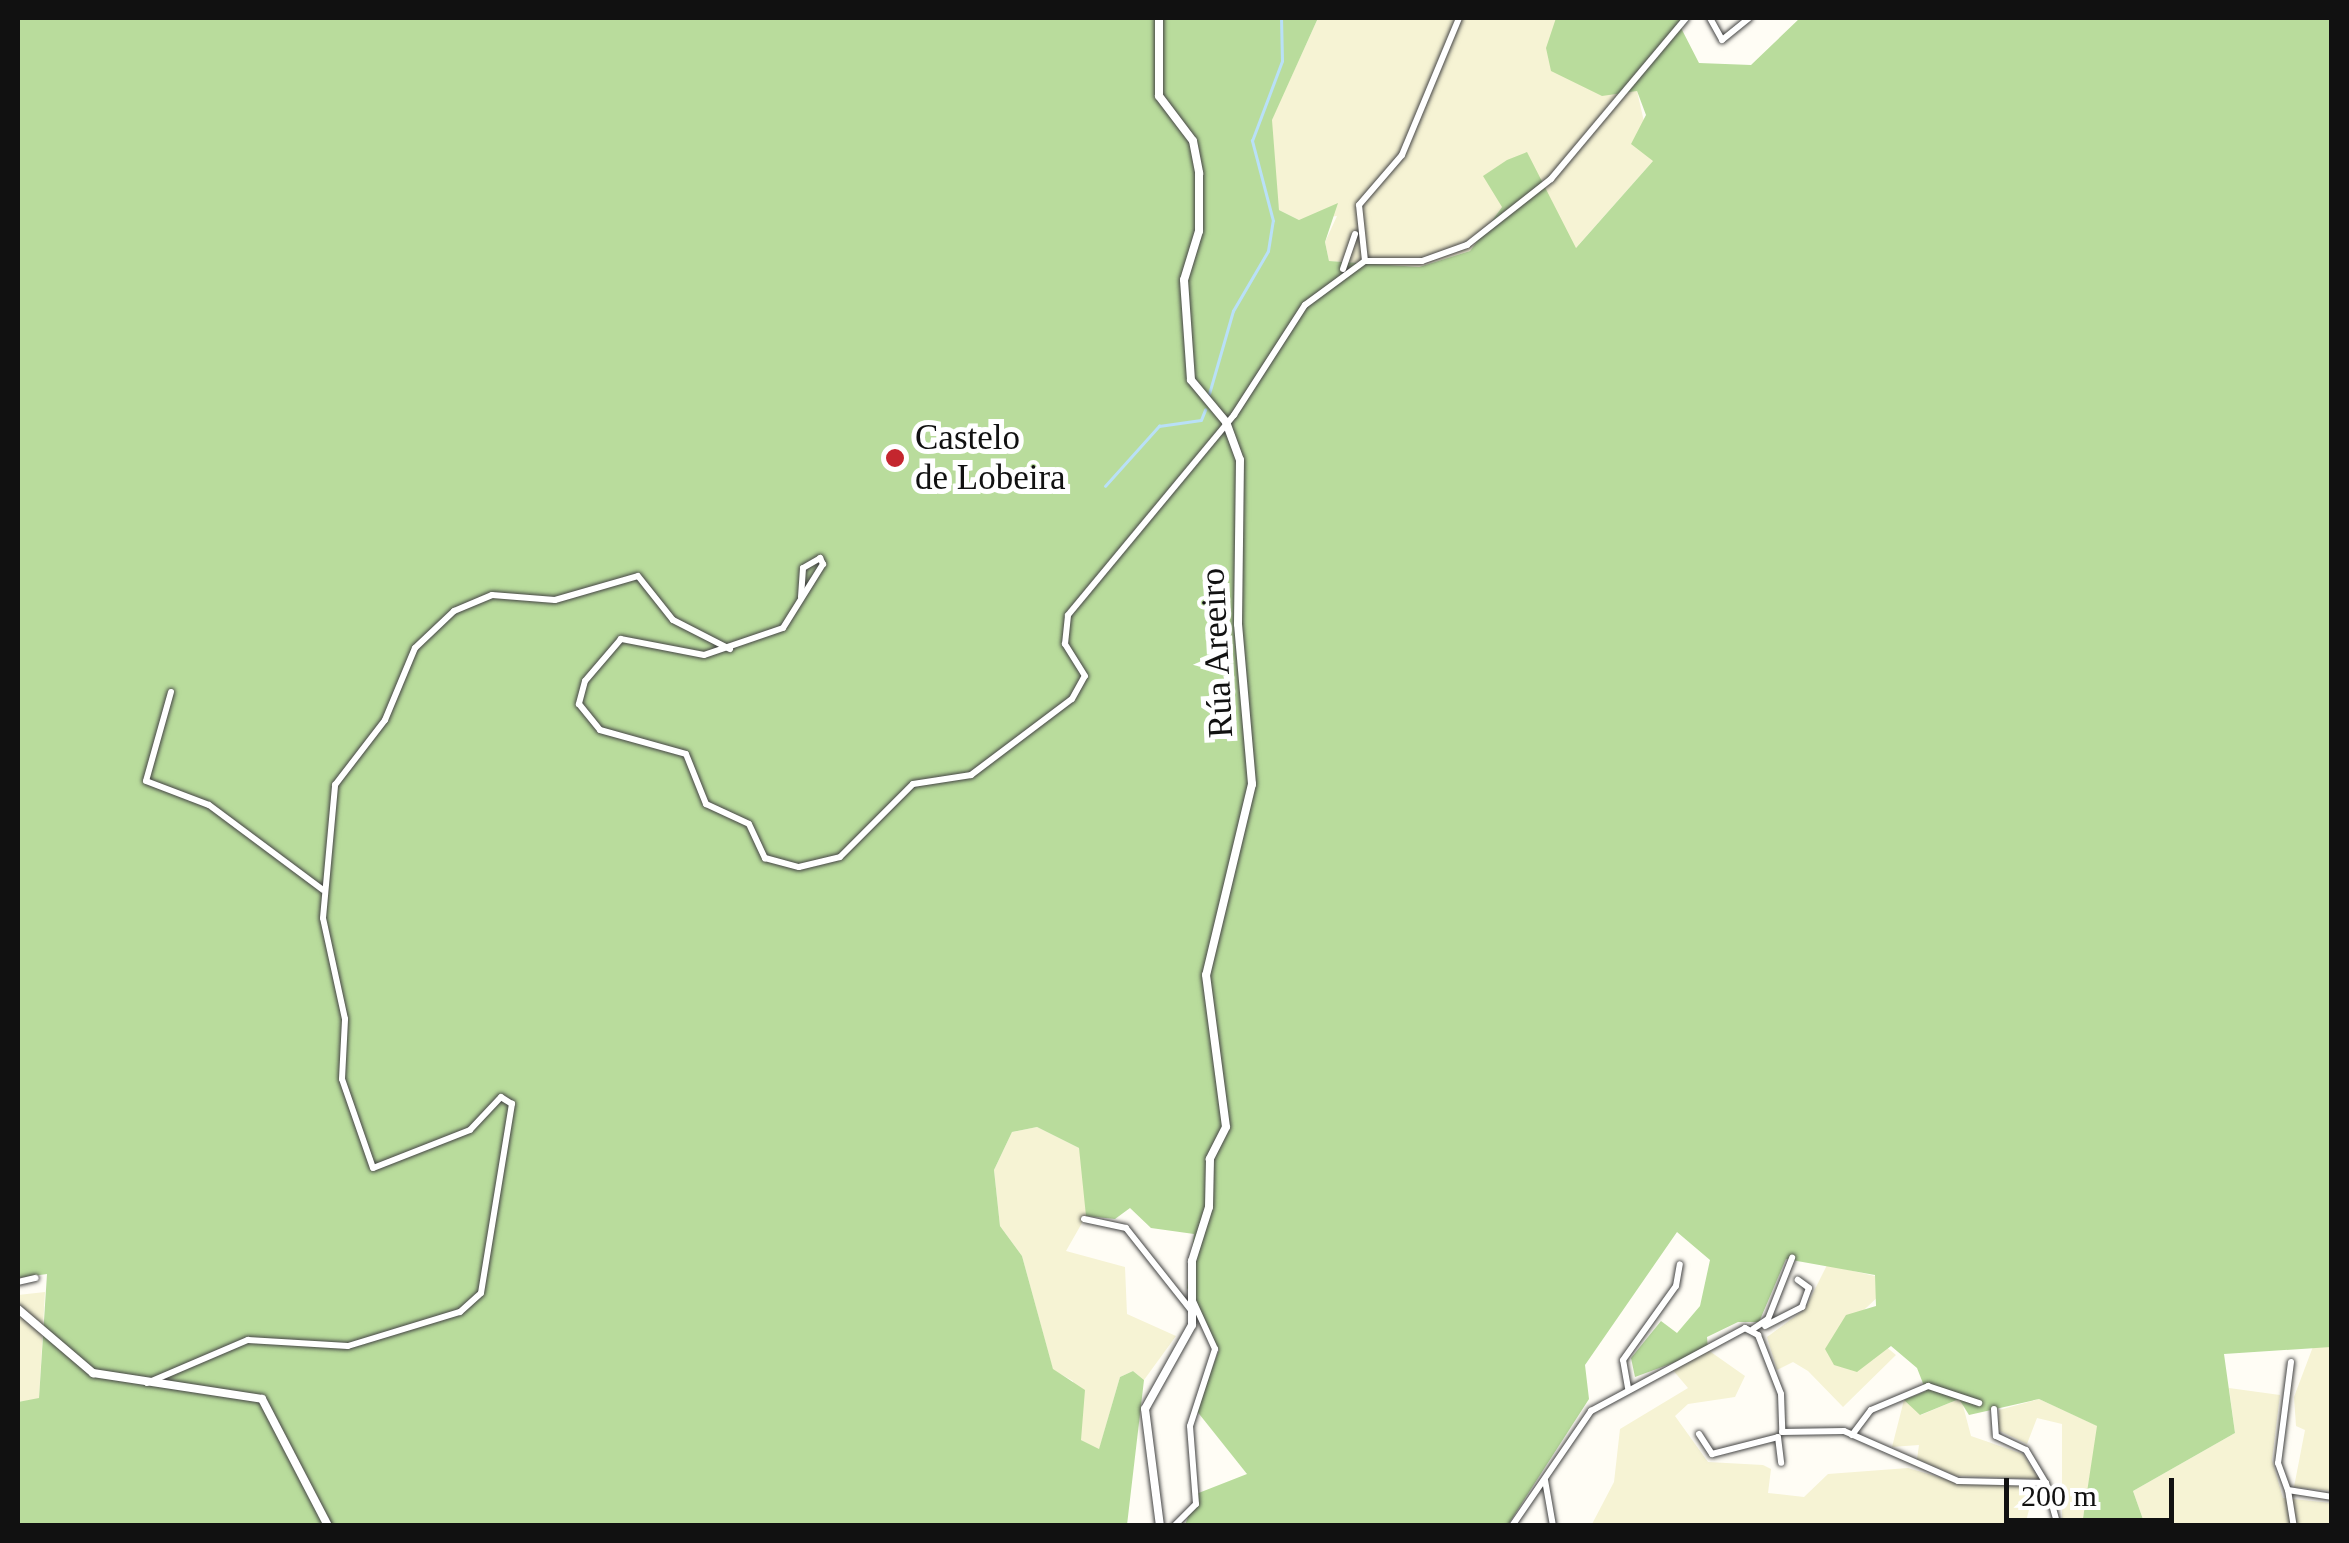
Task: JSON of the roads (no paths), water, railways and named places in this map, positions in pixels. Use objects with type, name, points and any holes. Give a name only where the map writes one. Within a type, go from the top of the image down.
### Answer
[{"type":"street","name":"Rúa Areeiro","points":[[1159,18],[1159,96],[1193,141],[1199,173],[1198,231],[1184,280],[1191,380],[1226,422],[1240,460],[1238,624],[1252,784],[1206,975],[1226,1127],[1210,1159],[1192,1301],[1194,1314]]},
{"type":"street","points":[[1342,271],[1359,205],[1402,155],[1460,18]]},
{"type":"street","points":[[801,597],[803,568],[820,558],[823,564],[783,628],[730,649],[694,654],[621,640],[584,680],[582,713],[600,730],[686,754],[706,804],[750,824],[770,861],[799,867],[840,858],[913,784],[970,776],[1080,690],[1084,669],[1065,644],[1068,615],[1226,422],[1305,305],[1342,271],[1365,261],[1422,261],[1467,245],[1551,179],[1666,37],[1686,18]]},
{"type":"street","points":[[1710,18],[1722,40],[1750,18]]},
{"type":"street","points":[[1355,232],[1365,261]]},
{"type":"street","points":[[146,1383],[248,1340],[348,1346],[460,1312],[481,1293],[512,1104],[501,1098],[470,1130],[373,1168],[342,1079],[345,1019],[324,891],[335,786],[385,720],[404,664],[454,611],[492,595],[555,600],[638,576],[673,620],[730,649]]},
{"type":"street","points":[[171,692],[146,780],[208,805],[324,891]]},
{"type":"street","points":[[1084,1219],[1126,1228],[1194,1314],[1145,1408],[1160,1526]]},
{"type":"street","points":[[1764,1326],[1792,1258]]},
{"type":"street","points":[[1628,1388],[1623,1360],[1676,1286],[1680,1264]]},
{"type":"street","points":[[18,1282],[36,1278]]},
{"type":"street","points":[[1512,1526],[1591,1411],[1628,1388],[1802,1307],[1809,1288],[1798,1280]]},
{"type":"street","points":[[1174,1526],[1196,1504],[1190,1426],[1215,1348],[1192,1301]]},
{"type":"street","points":[[18,1309],[93,1373],[262,1399],[328,1526]]},
{"type":"street","points":[[1754,1329],[1782,1394],[1781,1462]]},
{"type":"street","points":[[2291,1362],[2278,1463],[2288,1490],[2294,1526]]},
{"type":"street","points":[[1852,1435],[1872,1410],[1928,1386],[1980,1403]]},
{"type":"street","points":[[1994,1409],[1996,1436],[2026,1450],[2046,1483],[2058,1526]]},
{"type":"street","points":[[1699,1434],[1712,1454],[1780,1434],[1852,1435],[1958,1480],[2046,1483]]},
{"type":"street","points":[[1544,1478],[1553,1526]]},
{"type":"street","points":[[2288,1490],[2332,1496]]},
{"type":"waterway","points":[[1209,394],[1233,311],[1268,251],[1273,221],[1252,141],[1282,61],[1281,18]]},
{"type":"waterway","points":[[1105,486],[1159,426],[1201,420],[1205,410]]},
{"type":"place","name":"Castelo de Lobeira","points":[[895,458]]}]
